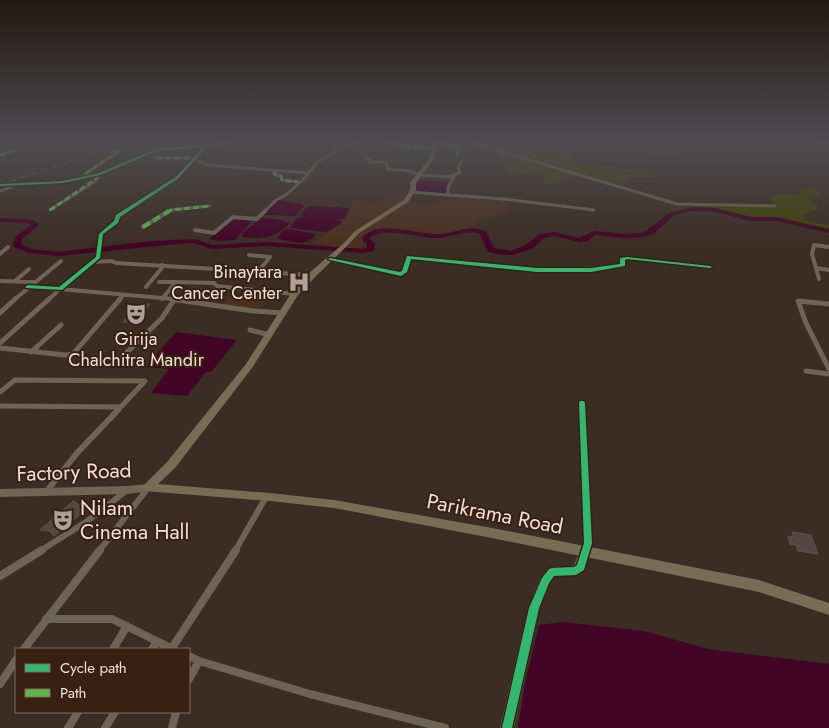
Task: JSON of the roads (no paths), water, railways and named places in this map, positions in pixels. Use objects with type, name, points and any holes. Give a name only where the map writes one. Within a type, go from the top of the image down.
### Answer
[{"type":"main road","points":[[148,488],[182,452],[249,366],[295,294],[357,232],[406,201],[412,192],[413,183],[418,177]]},
{"type":"main road","name":"Parikrama Road","points":[[148,488],[334,504],[759,586],[829,609]]},
{"type":"street","points":[[0,185],[63,182],[88,177]]},
{"type":"street","points":[[50,210],[94,182],[98,177]]},
{"type":"street","points":[[0,343],[98,257],[101,234],[116,222],[118,216],[178,177]]},
{"type":"street","points":[[281,177],[282,180],[298,182]]},
{"type":"street","points":[[195,230],[214,233],[233,217],[257,219],[304,177]]},
{"type":"street","points":[[448,195],[448,187],[454,178],[452,177]]},
{"type":"street","points":[[586,177],[677,204],[775,206]]},
{"type":"street","points":[[0,191],[16,185]]},
{"type":"street","points":[[412,192],[504,198],[594,210]]},
{"type":"street","points":[[142,227],[171,210],[208,206]]},
{"type":"street","points":[[819,279],[812,254],[813,247],[814,245],[829,247]]},
{"type":"street","points":[[0,254],[8,247]]},
{"type":"street","points":[[249,255],[270,257],[258,272]]},
{"type":"street","points":[[332,257],[401,274],[404,272],[409,257],[537,270],[607,269],[623,265],[622,259],[626,258],[710,267]]},
{"type":"street","points":[[0,313],[28,286],[62,261]]},
{"type":"street","points":[[92,262],[111,261],[116,263],[312,275]]},
{"type":"street","points":[[146,287],[161,270],[162,265]]},
{"type":"street","points":[[816,268],[829,270]]},
{"type":"street","points":[[14,281],[30,269]]},
{"type":"street","points":[[0,281],[34,282]]},
{"type":"street","points":[[159,282],[214,283],[217,286],[295,294]]},
{"type":"street","points":[[162,299],[176,282]]},
{"type":"street","points":[[28,286],[196,301],[253,311],[284,313]]},
{"type":"street","points":[[0,348],[65,355],[73,354],[123,295]]},
{"type":"street","points":[[120,359],[162,318],[174,300]]},
{"type":"street","points":[[829,304],[798,301],[806,323],[829,369]]},
{"type":"street","points":[[31,352],[61,325]]},
{"type":"street","points":[[250,330],[270,335]]},
{"type":"street","points":[[806,371],[829,374]]},
{"type":"street","points":[[0,392],[15,380],[145,382],[77,453],[46,492]]},
{"type":"street","points":[[507,728],[534,608],[544,581],[552,572],[576,571],[581,567],[588,543],[582,403]]},
{"type":"street","points":[[0,406],[120,407]]},
{"type":"street","points":[[25,648],[148,488]]},
{"type":"street","name":"Factory Road","points":[[0,493],[148,488]]},
{"type":"street","points":[[0,576],[86,522],[128,490]]},
{"type":"street","points":[[174,648],[218,576],[229,562],[266,497]]},
{"type":"street","points":[[46,619],[112,619],[171,648]]},
{"type":"street","points":[[114,648],[127,626]]},
{"type":"street","points":[[153,648],[157,641]]},
{"type":"street","points":[[190,656],[199,661],[310,694],[446,728]]},
{"type":"street","points":[[190,677],[199,661]]},
{"type":"street","points":[[0,684],[15,662]]},
{"type":"street","points":[[68,728],[77,713]]},
{"type":"street","points":[[105,728],[114,713]]},
{"type":"street","points":[[172,728],[176,713]]},
{"type":"waterway","points":[[0,220],[32,221],[35,225],[19,238],[17,245],[29,251],[59,254],[187,241],[195,241],[211,247],[266,244],[363,251],[371,249],[371,244],[365,238],[370,234],[378,232],[397,231],[440,236],[471,230],[483,233],[491,250],[501,253],[512,253],[529,247],[542,236],[554,234],[579,240],[585,239],[594,233],[624,236],[642,235],[650,232],[673,213],[692,209],[716,210],[750,219],[776,219],[829,231]]},
{"type":"railway","points":[[0,185],[23,177]]},
{"type":"place","name":"Binaytara Cancer Center","points":[[299,282]]},
{"type":"place","name":"Girija Chalchitra Mandir","points":[[136,314]]},
{"type":"place","name":"Nilam Cinema Hall","points":[[63,520]]}]
